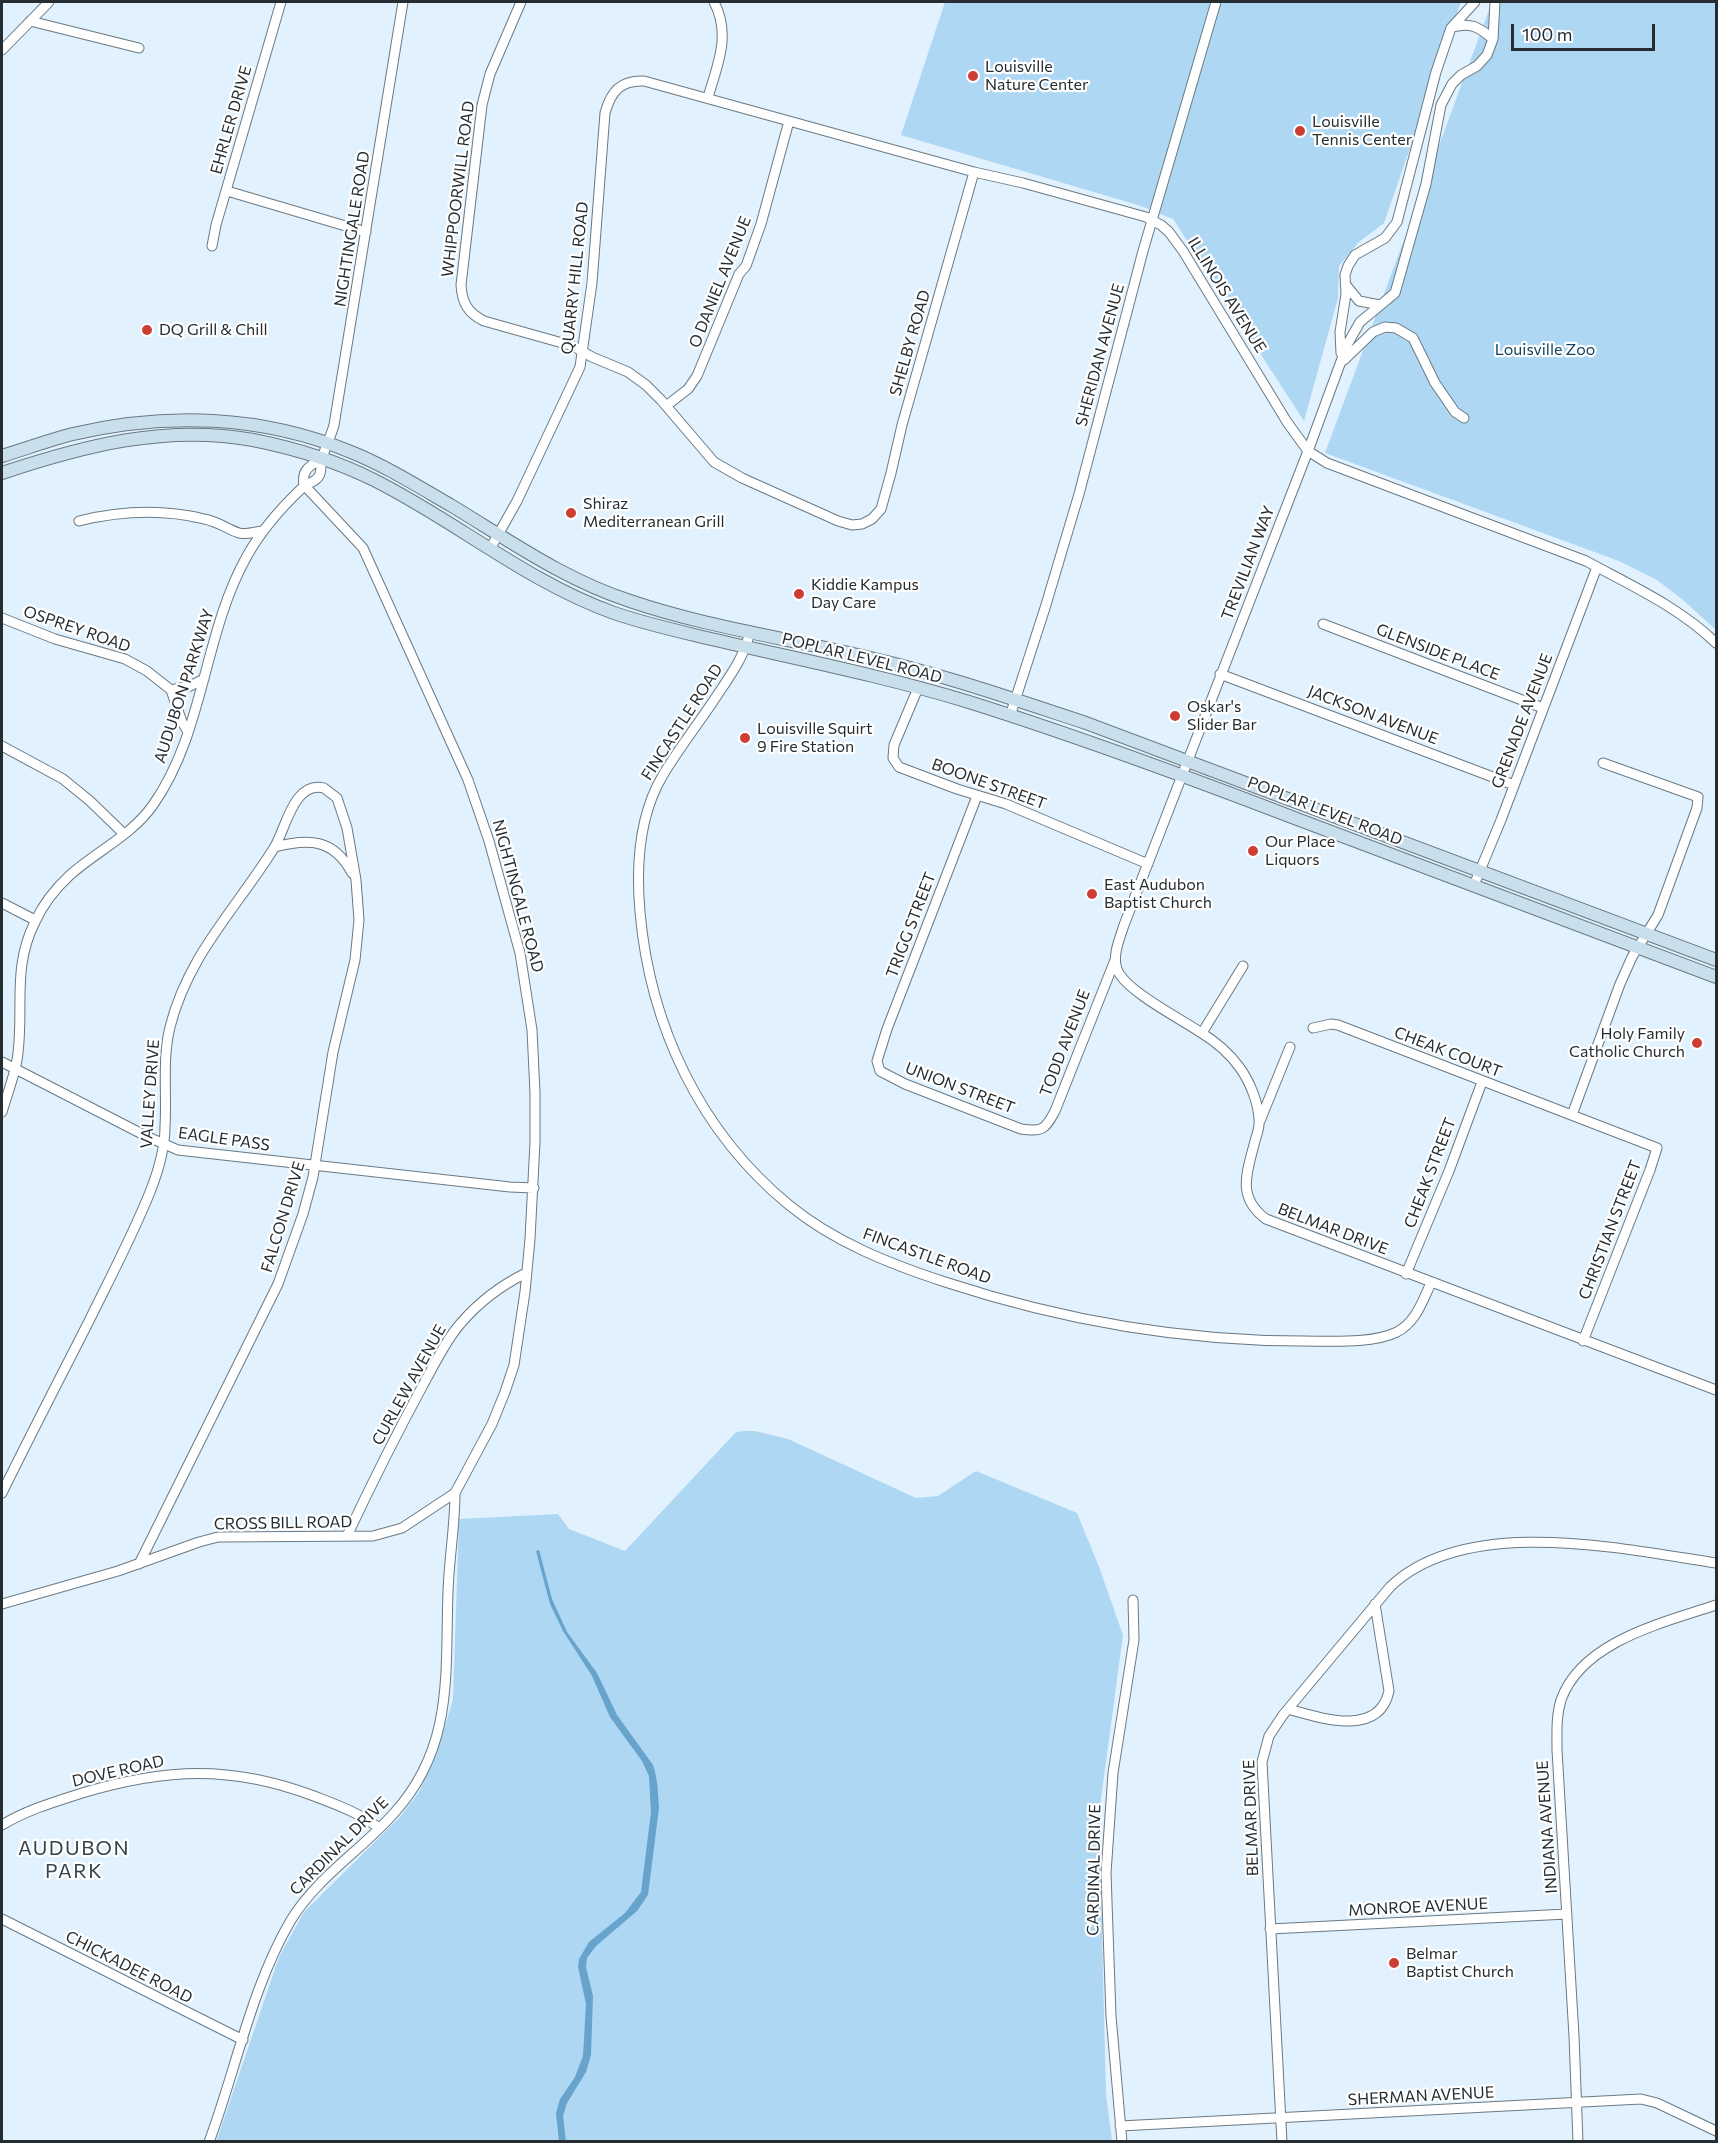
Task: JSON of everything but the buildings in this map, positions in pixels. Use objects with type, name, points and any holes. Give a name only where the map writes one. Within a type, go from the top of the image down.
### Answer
[{"type":"main road","name":"POPLAR LEVEL ROAD","points":[[2,456],[70,435],[157,420],[195,419],[257,425],[301,434],[374,463],[453,507],[537,559],[595,588],[657,609],[899,665],[1086,723],[1716,960]]},
{"type":"main road","name":"POPLAR LEVEL ROAD","points":[[2,473],[85,448],[121,440],[162,435],[247,439],[322,458],[374,480],[534,576],[594,605],[648,624],[918,688],[1107,747],[1716,977]]},
{"type":"street","points":[[2,50],[49,2]]},
{"type":"street","name":"EHRLER DRIVE","points":[[212,246],[281,2]]},
{"type":"street","name":"NIGHTINGALE ROAD","points":[[322,458],[335,418],[403,2]]},
{"type":"street","name":"WHIPPOORWILL ROAD","points":[[521,2],[490,74],[482,105],[461,285],[461,297],[466,307],[484,321],[573,346],[628,372],[646,385],[703,451],[726,470],[846,524],[862,524],[872,519]]},
{"type":"street","points":[[708,97],[723,33],[721,17],[714,2]]},
{"type":"street","name":"SHERIDAN AVENUE","points":[[1010,716],[1046,608],[1079,494],[1152,220],[1216,2]]},
{"type":"street","name":"TREVILIAN WAY","points":[[1342,362],[1340,332],[1346,285],[1345,275],[1355,255],[1385,238],[1397,222],[1451,28],[1475,2]]},
{"type":"street","name":"TREVILIAN WAY","points":[[1182,775],[1352,333],[1360,322],[1395,293],[1426,184],[1440,105],[1445,94],[1461,75],[1487,55],[1493,39],[1495,2]]},
{"type":"street","points":[[30,21],[139,48]]},
{"type":"street","points":[[1451,28],[1465,23],[1480,28],[1493,39]]},
{"type":"street","name":"QUARRY HILL ROAD","points":[[489,549],[518,501],[580,367],[592,283],[603,125],[608,101],[619,86],[635,81],[653,83],[708,97]]},
{"type":"street","name":"ILLINOIS AVENUE","points":[[708,97],[789,122],[1023,183],[1152,220],[1168,232],[1183,250],[1287,422],[1308,451],[1328,463],[1536,541],[1597,567],[1682,615],[1716,643]]},
{"type":"street","name":"O DANIEL AVENUE","points":[[666,406],[688,389],[698,376],[761,224],[789,122]]},
{"type":"street","name":"SHELBY ROAD","points":[[872,519],[881,508],[902,425],[974,172]]},
{"type":"street","points":[[226,191],[366,232]]},
{"type":"street","points":[[1346,285],[1359,301],[1380,305]]},
{"type":"street","points":[[1342,362],[1373,332],[1385,327],[1396,328],[1413,338],[1434,383],[1455,412],[1464,418]]},
{"type":"street","name":"AUDUBON PARKWAY","points":[[2,1112],[15,1069],[19,981],[30,931],[35,920],[60,885],[143,817],[163,791],[181,754],[222,618],[248,554],[262,531],[304,485],[302,477],[308,467],[322,458]]},
{"type":"street","name":"NIGHTINGALE ROAD","points":[[304,485],[363,548],[468,780],[489,841],[520,953],[532,1030],[536,1093],[534,1188],[517,1348],[505,1392],[492,1424],[455,1492]]},
{"type":"street","points":[[79,520],[132,513],[162,512],[207,519],[240,533],[262,531]]},
{"type":"street","points":[[240,533],[248,554]]},
{"type":"street","name":"GRENADE AVENUE","points":[[1474,885],[1597,567]]},
{"type":"street","name":"OSPREY ROAD","points":[[2,618],[55,639],[125,659],[147,671],[171,690]]},
{"type":"street","name":"GLENSIDE PLACE","points":[[1323,624],[1543,708]]},
{"type":"street","name":"FINCASTLE ROAD","points":[[750,631],[747,648],[661,777],[650,803],[644,827],[639,857],[639,892],[641,926],[648,970],[667,1038],[680,1068],[710,1118],[759,1178],[790,1207],[823,1229],[858,1248],[899,1265],[974,1291],[1048,1311],[1153,1332],[1283,1341],[1346,1341],[1385,1336],[1399,1331],[1411,1322],[1431,1283]]},
{"type":"street","name":"JACKSON AVENUE","points":[[1220,674],[1514,785]]},
{"type":"street","points":[[188,732],[182,722],[171,690],[190,686],[204,679]]},
{"type":"street","name":"BOONE STREET","points":[[918,688],[894,745],[892,752],[896,764],[903,769],[977,796],[1006,804],[1148,864]]},
{"type":"street","points":[[2,746],[63,779],[124,834]]},
{"type":"street","points":[[1572,1115],[1620,984],[1632,957],[1658,915],[1697,808],[1698,797],[1603,763]]},
{"type":"street","points":[[1116,958],[1124,925],[1182,775]]},
{"type":"street","name":"VALLEY DRIVE","points":[[2,1493],[151,1190],[163,1144],[166,1057],[170,1028],[177,1003],[200,954],[275,847],[301,795],[310,788],[324,788]]},
{"type":"street","name":"FALCON DRIVE","points":[[139,1564],[278,1284],[303,1214],[315,1165],[331,1063],[355,960],[359,920],[356,880],[347,828],[339,804],[332,793],[324,788]]},
{"type":"street","name":"TRIGG STREET","points":[[878,1066],[879,1053],[887,1029],[977,796]]},
{"type":"street","points":[[275,847],[297,841],[314,842],[329,847],[345,861],[356,880]]},
{"type":"street","points":[[2,903],[35,920]]},
{"type":"street","name":"BELMAR DRIVE","points":[[1116,958],[1117,970],[1126,982],[1148,999],[1202,1033],[1232,1058],[1242,1070],[1254,1096],[1260,1120],[1245,1184],[1247,1195],[1257,1212],[1275,1224],[1716,1390]]},
{"type":"street","name":"TODD AVENUE","points":[[1035,1130],[1046,1127],[1055,1111],[1116,958]]},
{"type":"street","points":[[1202,1033],[1243,966]]},
{"type":"street","name":"CHEAK COURT","points":[[1313,1028],[1331,1024],[1338,1025],[1572,1115]]},
{"type":"street","points":[[1260,1120],[1290,1047]]},
{"type":"street","name":"EAGLE PASS","points":[[2,1062],[178,1150],[534,1188]]},
{"type":"street","name":"UNION STREET","points":[[878,1066],[884,1074],[905,1084],[1021,1128],[1035,1130]]},
{"type":"street","name":"CHEAK STREET","points":[[1406,1274],[1449,1171],[1482,1082]]},
{"type":"street","name":"CHRISTIAN STREET","points":[[1572,1115],[1657,1148],[1583,1341]]},
{"type":"street","name":"CURLEW AVENUE","points":[[347,1536],[447,1342],[460,1323],[473,1310],[505,1284],[526,1273]]},
{"type":"street","name":"CROSS BILL ROAD","points":[[2,1604],[139,1564],[218,1537],[373,1536],[389,1533],[409,1523],[455,1492]]},
{"type":"street","name":"CARDINAL DRIVE","points":[[209,2142],[266,1971],[302,1903],[319,1884],[395,1813],[416,1783],[434,1747],[442,1720],[446,1691],[448,1581],[455,1517],[455,1492]]},
{"type":"street","name":"BELMAR DRIVE","points":[[1282,2142],[1262,1758],[1269,1736],[1288,1709],[1374,1604],[1402,1576],[1444,1554],[1498,1545],[1569,1542],[1716,1563]]},
{"type":"street","name":"CARDINAL DRIVE","points":[[1122,2142],[1111,2016],[1106,1874],[1113,1773],[1132,1657],[1133,1600]]},
{"type":"street","points":[[1288,1709],[1349,1722],[1362,1721],[1380,1712],[1386,1704],[1389,1692],[1374,1604]]},
{"type":"street","name":"INDIANA AVENUE","points":[[1578,2142],[1557,1731],[1558,1713],[1566,1690],[1586,1663],[1622,1640],[1649,1628],[1716,1605]]},
{"type":"street","name":"DOVE ROAD","points":[[2,1825],[44,1805],[122,1782],[179,1773],[207,1772],[264,1780],[304,1792],[355,1812],[379,1828]]},
{"type":"street","name":"MONROE AVENUE","points":[[1270,1929],[1567,1914]]},
{"type":"street","name":"CHICKADEE ROAD","points":[[2,1920],[243,2040]]},
{"type":"street","name":"SHERMAN AVENUE","points":[[1120,2126],[1647,2100],[1716,2131]]},
{"type":"green space","points":[[945,2],[1461,2],[1384,223],[1359,242],[1339,266],[1338,298],[1304,421],[1173,219],[1141,206],[901,135]]},
{"type":"green space","name":"Louisville Zoo","points":[[1492,2],[1716,2],[1716,630],[1657,580],[1619,561],[1325,453]]},
{"type":"green space","points":[[755,1431],[788,1439],[916,1498],[938,1496],[976,1471],[1077,1513],[1123,1635],[1099,1814],[1106,2094],[1112,2141],[216,2142],[279,1957],[304,1912],[400,1817],[419,1792],[440,1743],[453,1699],[459,1519],[558,1514],[569,1529],[625,1551],[736,1432]]},
{"type":"shaded area","points":[[539,1550],[552,1599],[567,1632],[597,1673],[617,1715],[653,1765],[659,1808],[648,1895],[637,1911],[596,1946],[587,1958],[586,1967],[593,1996],[591,2055],[586,2072],[567,2103],[563,2116],[566,2142],[559,2141],[556,2113],[560,2099],[575,2077],[583,2056],[586,2004],[578,1967],[579,1959],[589,1942],[625,1913],[641,1892],[651,1812],[649,1776],[642,1761],[610,1717],[592,1676],[563,1631],[550,1604],[536,1551]]},
{"type":"place","name":"Louisville Nature Center","points":[[973,76]]},
{"type":"place","name":"Louisville Tennis Center","points":[[1300,131]]},
{"type":"place","name":"DQ Grill & Chill","points":[[147,330]]},
{"type":"place","name":"Shiraz Mediterranean Grill","points":[[571,513]]},
{"type":"place","name":"Kiddie Kampus Day Care","points":[[799,594]]},
{"type":"place","name":"Oskar's Slider Bar","points":[[1175,716]]},
{"type":"place","name":"Louisville Squirt 9 Fire Station","points":[[745,738]]},
{"type":"place","name":"Our Place Liquors","points":[[1253,851]]},
{"type":"place","name":"East Audubon Baptist Church","points":[[1092,894]]},
{"type":"place","name":"Holy Family Catholic Church","points":[[1697,1043]]},
{"type":"place","name":"Belmar Baptist Church","points":[[1394,1963]]},
{"type":"district","name":"AUDUBON PARK","points":[[74,1860]]}]
